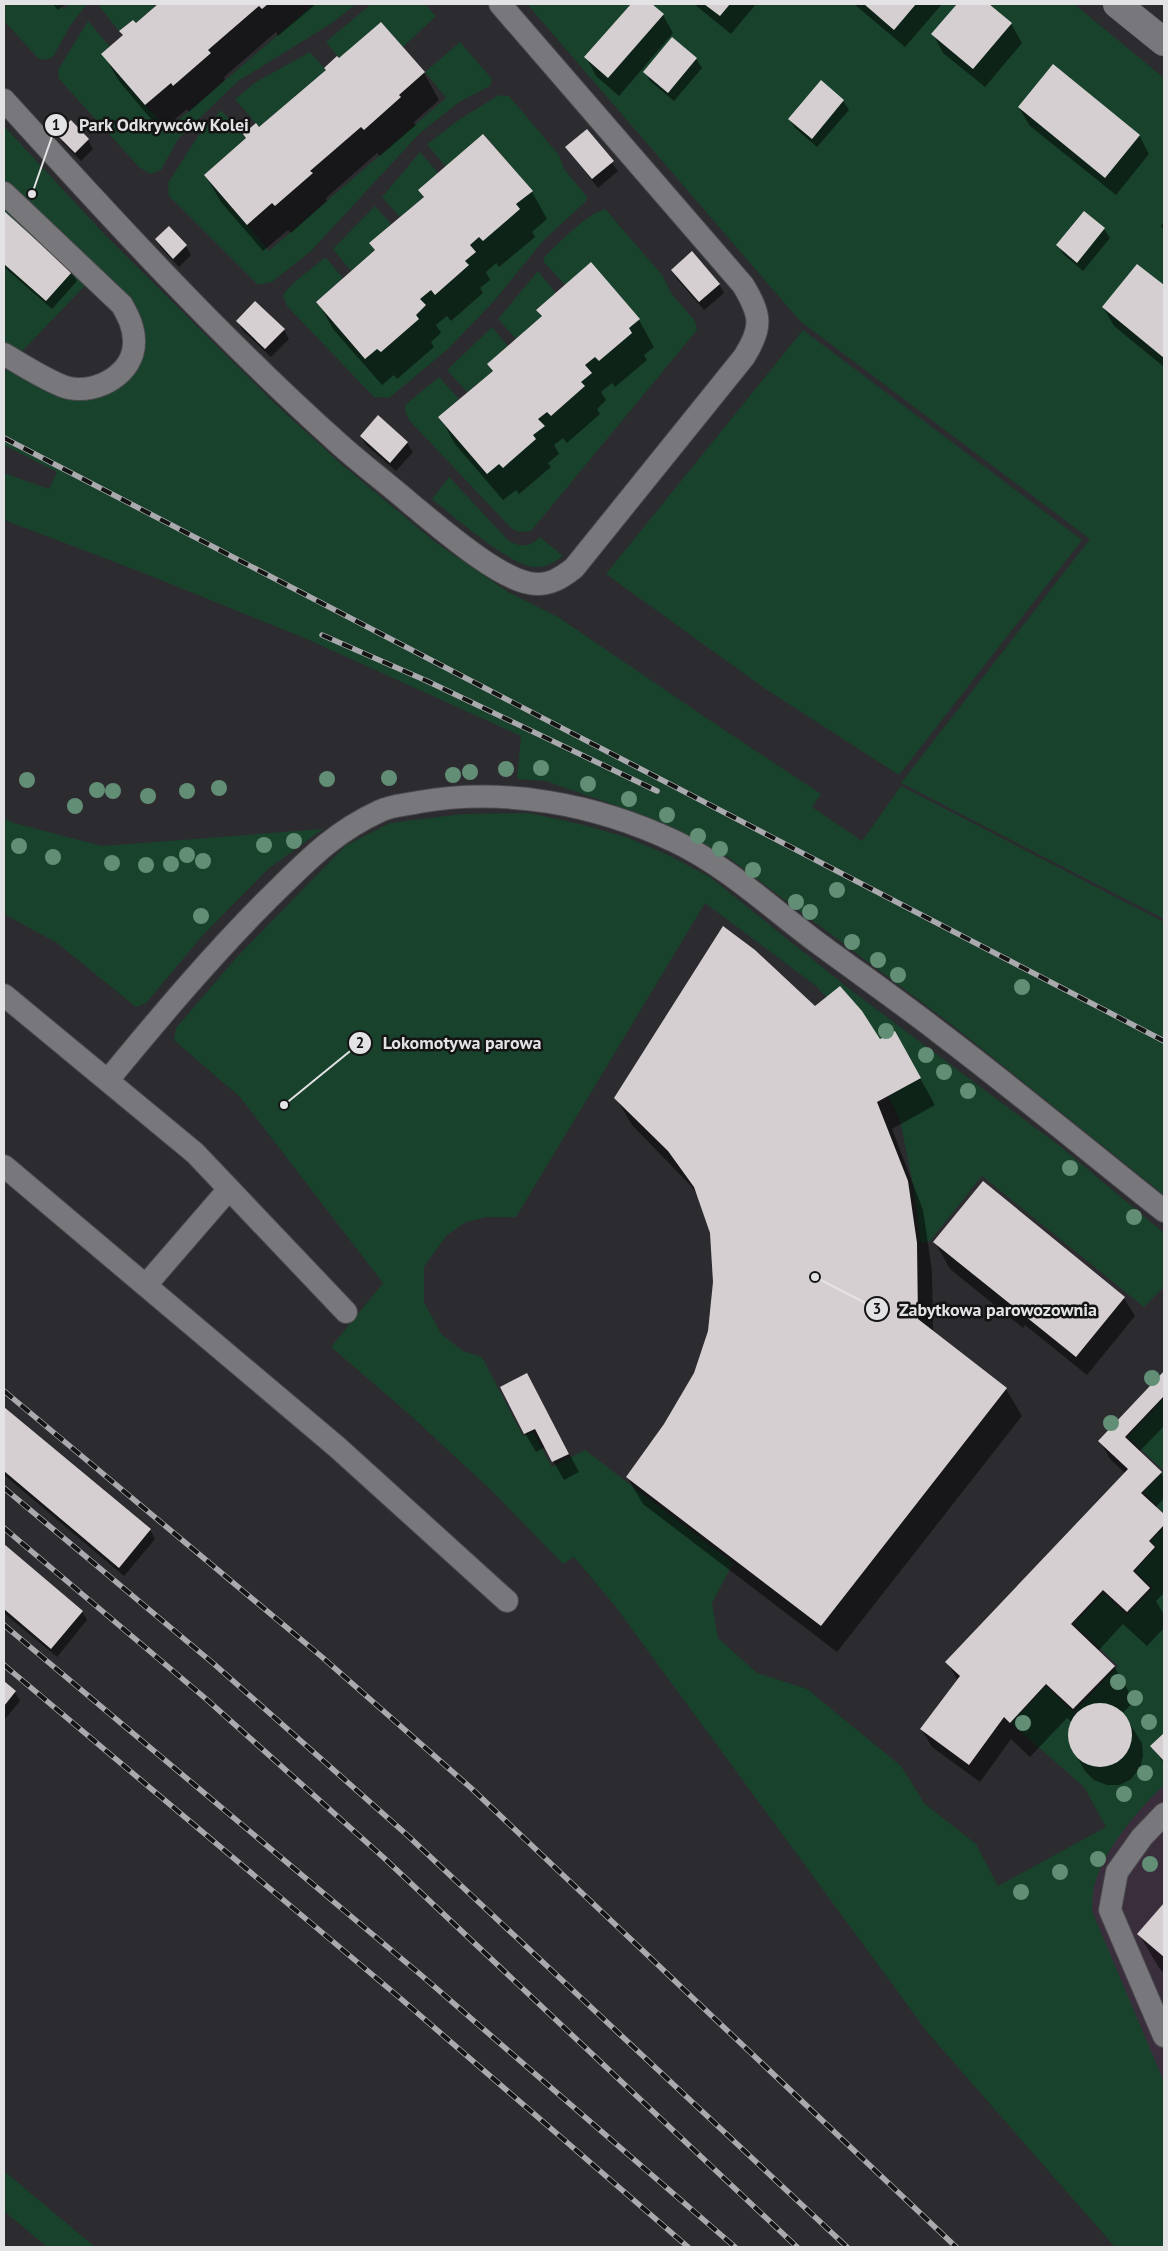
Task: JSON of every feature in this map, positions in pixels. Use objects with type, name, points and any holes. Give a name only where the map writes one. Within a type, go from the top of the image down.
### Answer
[{"type":"street","points":[[1117,4],[1164,42]]},
{"type":"lane","points":[[4,100],[112,218],[255,366],[338,443],[450,536],[500,571],[529,583],[546,584],[560,580],[580,560],[744,357],[756,339],[758,322],[754,303],[743,285],[500,4]]},
{"type":"lane","points":[[4,193],[122,305],[132,323],[134,342],[130,358],[120,373],[104,385],[84,390],[67,388],[4,354]]},
{"type":"lane","points":[[108,1080],[216,953],[311,856],[336,835],[384,809],[430,800],[490,796],[539,800],[585,810],[632,824],[674,841],[717,865],[790,922],[944,1036],[1164,1211]]},
{"type":"lane","points":[[4,995],[195,1153],[346,1312]]},
{"type":"lane","points":[[4,1166],[337,1447],[507,1601]]},
{"type":"lane","points":[[146,1285],[229,1189]]},
{"type":"lane","points":[[1164,1814],[1142,1837],[1117,1872],[1110,1910],[1164,2036]]},
{"type":"shaded area","points":[[1164,1785],[1164,2084],[1073,1874]]},
{"type":"green space","points":[[4,4],[59,4],[64,9],[70,4],[87,4],[70,26],[53,57],[45,60],[38,58],[4,21]]},
{"type":"green space","points":[[101,4],[158,4],[136,23],[132,20],[119,31],[99,6]]},
{"type":"green space","points":[[314,4],[356,4],[332,23],[238,81],[178,139],[161,170],[150,174],[139,167],[59,79],[58,70],[88,21],[110,47],[102,54],[167,130]]},
{"type":"green space","points":[[371,4],[425,4],[436,16],[403,47],[381,22],[339,58],[326,42]]},
{"type":"green space","points":[[527,4],[1074,4],[1164,78],[1164,919],[901,783],[1090,539],[800,321]]},
{"type":"green space","points":[[460,42],[492,79],[490,86],[459,102],[419,134],[311,251],[272,282],[258,285],[169,196],[168,183],[198,136],[221,110],[246,138],[204,175],[269,251],[446,98],[425,72]]},
{"type":"green space","points":[[310,52],[326,70],[259,127],[235,99],[256,82]]},
{"type":"green space","points":[[499,95],[509,96],[559,155],[564,169],[587,197],[586,201],[543,241],[494,301],[448,349],[389,398],[374,397],[287,306],[283,296],[296,281],[325,257],[343,278],[316,302],[365,358],[368,335],[532,191],[484,134],[446,167],[427,144],[460,119]]},
{"type":"green space","points":[[4,126],[106,236],[270,399],[340,463],[435,542],[508,592],[558,617],[821,794],[812,807],[862,841],[901,786],[1164,922],[1164,1195],[951,1024],[725,855],[681,832],[638,813],[545,781],[517,779],[521,736],[309,640],[141,572],[4,520],[4,473],[49,489],[57,472],[4,445],[4,376],[8,366],[4,364]],"holes":[[[99,271],[141,357],[126,380],[117,388],[104,395],[8,366]]]},
{"type":"green space","points":[[420,152],[438,173],[418,190],[424,197],[400,217],[382,197]]},
{"type":"green space","points":[[375,206],[391,224],[370,243],[375,250],[351,271],[333,249]]},
{"type":"green space","points":[[605,209],[663,276],[671,293],[695,321],[697,330],[531,531],[519,532],[512,529],[409,420],[405,405],[439,377],[459,399],[438,417],[486,473],[488,450],[639,319],[565,285],[544,262],[544,257],[573,230],[588,218]]},
{"type":"green space","points":[[538,271],[556,293],[536,309],[542,316],[516,339],[498,319]]},
{"type":"green space","points":[[492,327],[508,346],[487,364],[493,371],[467,392],[447,370]]},
{"type":"green space","points":[[803,330],[1082,540],[899,775],[764,688],[606,574]]},
{"type":"green space","points":[[449,477],[508,540],[524,545],[532,543],[540,537],[563,556],[550,564],[535,567],[524,564],[497,550],[432,499]]},
{"type":"green space","points":[[529,813],[580,824],[626,837],[668,855],[710,877],[852,991],[1061,1147],[1164,1233],[1164,1287],[1144,1307],[982,1176],[930,1241],[921,1243],[913,1185],[900,1120],[872,1063],[848,1022],[816,986],[705,903],[516,1217],[487,1217],[466,1222],[446,1236],[424,1267],[424,1302],[441,1334],[463,1351],[482,1357],[523,1436],[533,1432],[552,1467],[585,1450],[733,1563],[712,1603],[718,1638],[757,1673],[807,1689],[901,1766],[925,1804],[976,1844],[998,1886],[1106,1827],[1084,1787],[1011,1723],[1046,1686],[1074,1712],[1118,1666],[1074,1624],[1103,1593],[1127,1615],[1153,1588],[1135,1571],[1157,1547],[1151,1541],[1164,1527],[1164,1785],[1132,1819],[1105,1859],[1094,1887],[1092,1911],[1164,2082],[1164,2247],[1115,2247],[928,2033],[615,1606],[574,1557],[563,1564],[492,1491],[409,1414],[331,1347],[383,1283],[240,1097],[174,1040],[176,1028],[236,958],[345,846],[390,823],[462,814]]},
{"type":"green space","points":[[4,818],[14,823],[102,846],[323,829],[268,869],[203,935],[146,1003],[136,1007],[57,943],[4,914]]},
{"type":"green space","points":[[1164,1398],[1164,1471],[1128,1437]]},
{"type":"green space","points":[[1164,1471],[1164,1513],[1143,1492]]},
{"type":"green space","points":[[4,2171],[95,2247],[47,2247],[4,2211]]},
{"type":"building","points":[[158,4],[268,4],[262,9],[259,6],[208,50],[211,53],[173,86],[171,83],[145,105],[101,54],[123,35],[119,31],[133,20],[136,23]]},
{"type":"building","points":[[631,4],[652,4],[664,14],[608,78],[584,57]]},
{"type":"building","points":[[704,4],[730,4],[720,16]]},
{"type":"building","points":[[864,4],[916,4],[894,30]]},
{"type":"building","points":[[957,4],[989,4],[1012,23],[973,69],[931,34]]},
{"type":"building","points":[[381,22],[425,72],[399,95],[401,97],[364,130],[361,127],[310,171],[313,173],[275,206],[272,203],[247,225],[204,175],[246,138],[243,134],[256,123],[259,127],[326,70],[324,68],[337,56],[339,58]]},
{"type":"building","points":[[672,37],[697,58],[668,93],[643,72]]},
{"type":"building","points":[[1053,64],[1140,135],[1105,178],[1018,107]]},
{"type":"building","points":[[821,80],[844,100],[812,139],[788,119]]},
{"type":"building","points":[[71,120],[89,139],[75,153],[56,134]]},
{"type":"building","points":[[587,129],[614,161],[592,179],[565,147]]},
{"type":"building","points":[[483,134],[533,191],[516,204],[520,209],[483,241],[479,237],[470,245],[476,252],[465,261],[469,265],[435,295],[431,290],[420,299],[426,305],[416,315],[419,319],[381,352],[377,349],[365,359],[316,302],[375,250],[369,243],[424,197],[418,190]]},
{"type":"building","points":[[4,211],[72,272],[46,301],[4,264]]},
{"type":"building","points":[[1084,211],[1105,228],[1077,263],[1056,245]]},
{"type":"building","points":[[169,226],[187,245],[173,259],[155,239]]},
{"type":"building","points":[[692,251],[720,284],[699,302],[671,270]]},
{"type":"building","points":[[591,262],[640,319],[629,328],[632,333],[599,361],[595,357],[585,365],[592,373],[581,382],[585,386],[551,416],[547,412],[538,419],[545,426],[533,435],[536,439],[503,468],[499,464],[487,474],[438,417],[493,371],[487,364],[542,316],[536,310]]},
{"type":"building","points":[[1137,264],[1164,285],[1164,358],[1102,307]]},
{"type":"building","points":[[255,301],[285,329],[265,349],[236,321]]},
{"type":"building","points":[[378,415],[408,442],[390,463],[360,436]]},
{"type":"building","points":[[723,926],[755,950],[815,1006],[840,986],[862,1011],[880,1039],[895,1031],[921,1078],[877,1102],[908,1181],[917,1243],[918,1319],[1007,1388],[821,1626],[626,1477],[664,1424],[694,1373],[708,1331],[713,1282],[710,1233],[694,1187],[668,1151],[614,1098]]},
{"type":"building","points":[[983,1181],[1125,1297],[1076,1357],[933,1242]]},
{"type":"building","points":[[1164,1371],[1164,1396],[1125,1437],[1162,1472],[1141,1493],[1164,1514],[1164,1525],[1149,1541],[1155,1547],[1133,1571],[1150,1588],[1127,1612],[1103,1590],[1071,1624],[1115,1666],[1073,1709],[1046,1684],[1010,1723],[1004,1717],[969,1765],[920,1729],[960,1676],[945,1662],[1128,1469],[1098,1441]]},
{"type":"building","points":[[527,1373],[569,1454],[552,1462],[535,1429],[524,1434],[500,1387]]},
{"type":"building","points":[[4,1407],[151,1529],[119,1568],[4,1471]]},
{"type":"building","points":[[4,1544],[83,1611],[51,1649],[4,1609]]},
{"type":"building","points":[[4,1681],[16,1691],[4,1706]]},
{"type":"building","points":[[1094,1703],[1106,1703],[1123,1712],[1130,1723],[1132,1735],[1130,1747],[1123,1758],[1106,1767],[1094,1767],[1082,1762],[1073,1753],[1068,1741],[1068,1729],[1073,1717],[1082,1708]]},
{"type":"building","points":[[1164,1733],[1164,1761],[1150,1746]]},
{"type":"building","points":[[1164,1903],[1164,1957],[1137,1934]]},
{"type":"railway","points":[[4,438],[1164,1041]]},
{"type":"railway","points":[[322,635],[427,681],[657,791]]},
{"type":"railway","points":[[4,1391],[322,1657],[471,1788],[956,2247]]},
{"type":"railway","points":[[4,1488],[214,1664],[406,1834],[847,2247]]},
{"type":"railway","points":[[4,1528],[205,1698],[383,1857],[797,2247]]},
{"type":"railway","points":[[4,1625],[421,1975],[735,2247]]},
{"type":"railway","points":[[4,1665],[400,1998],[688,2247]]},
{"type":"place","name":"Park Odkrywców Kolei","points":[[32,194]]},
{"type":"place","name":"Lokomotywa parowa","points":[[284,1105]]},
{"type":"place","name":"Zabytkowa parowozownia","points":[[815,1277]]}]
